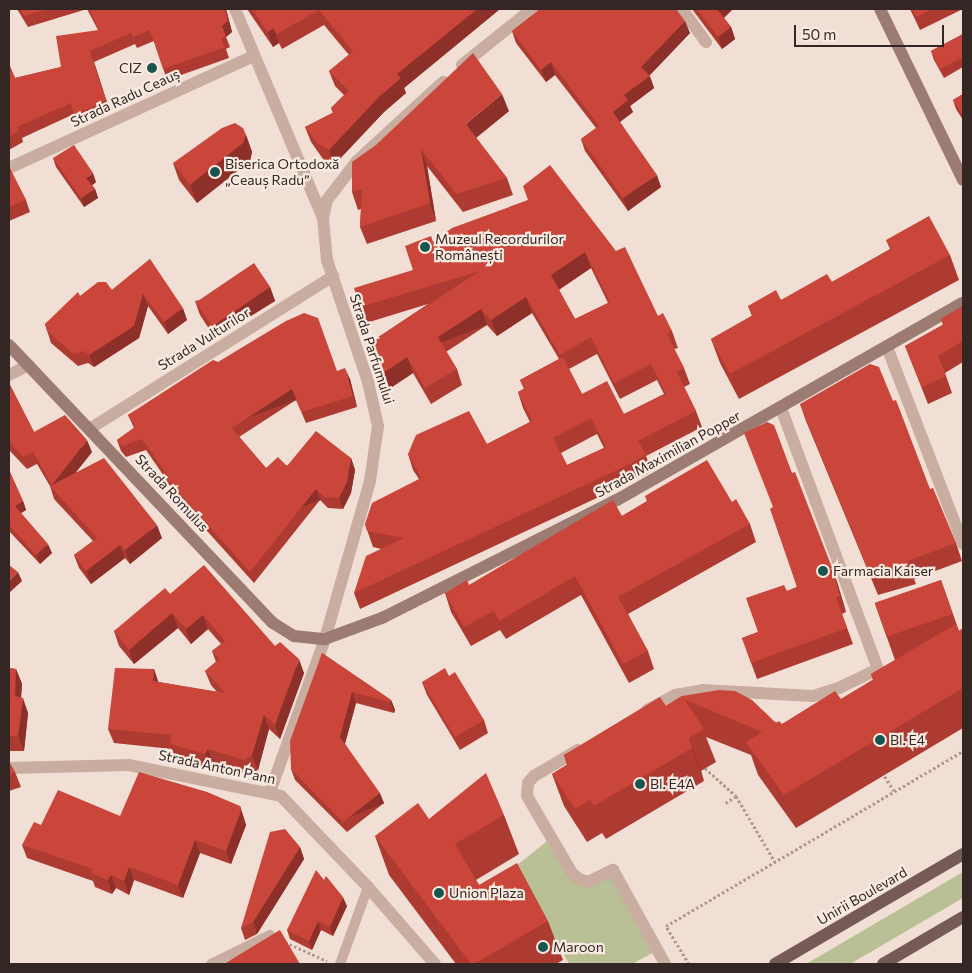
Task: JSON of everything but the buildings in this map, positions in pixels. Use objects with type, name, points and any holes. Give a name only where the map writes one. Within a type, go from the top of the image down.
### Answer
[{"type":"main road","name":"Unirii Boulevard","points":[[776,964],[963,854]]},
{"type":"main road","points":[[882,964],[963,917]]},
{"type":"street","name":"Strada Parfumului","points":[[235,9],[323,218],[324,244],[368,382],[378,436],[370,481],[325,639],[270,792]]},
{"type":"street","points":[[323,218],[327,200],[357,161],[494,38],[532,9]]},
{"type":"street","points":[[682,9],[706,42]]},
{"type":"street","points":[[880,9],[963,180]]},
{"type":"street","name":"Strada Radu Ceauș","points":[[9,168],[254,56]]},
{"type":"street","name":"Strada Vulturilor","points":[[91,428],[333,276]]},
{"type":"street","name":"Strada Maximilian Popper","points":[[325,639],[384,617],[582,519],[781,408],[963,302]]},
{"type":"street","name":"Strada Romulus","points":[[9,345],[91,428],[272,624],[294,636],[325,639]]},
{"type":"street","points":[[887,347],[963,544]]},
{"type":"street","points":[[9,375],[29,365]]},
{"type":"street","points":[[638,715],[676,695],[702,690],[813,696],[839,688],[878,669],[781,408]]},
{"type":"street","points":[[590,743],[534,776],[528,783],[527,796],[572,873],[579,879],[588,882],[612,870],[666,964]]},
{"type":"street","name":"Strada Anton Pann","points":[[9,768],[129,765],[270,792],[290,802],[435,964]]},
{"type":"lane","points":[[340,964],[368,887]]},
{"type":"lane","points":[[211,964],[270,935]]},
{"type":"path","points":[[689,964],[666,926],[963,751]]},
{"type":"path","points":[[879,766],[894,791]]},
{"type":"path","points":[[705,768],[736,796],[775,862]]},
{"type":"path","points":[[724,804],[736,796]]},
{"type":"path","points":[[270,935],[334,964]]},
{"type":"green space","points":[[551,838],[579,879],[613,870],[658,950],[632,964],[569,964],[516,866]]},
{"type":"green space","points":[[963,872],[963,898],[850,964],[806,964]]},
{"type":"place","name":"CIZ","points":[[152,68]]},
{"type":"place","name":"Biserica Ortodoxă „Ceauș Radu”","points":[[215,172]]},
{"type":"place","name":"Muzeul Recordurilor Românești","points":[[425,247]]},
{"type":"place","name":"Farmacia Kaiser","points":[[823,571]]},
{"type":"place","name":"Bl. E4","points":[[880,740]]},
{"type":"place","name":"Bl. E4A","points":[[640,784]]},
{"type":"place","name":"Union Plaza","points":[[439,893]]},
{"type":"place","name":"Maroon","points":[[543,947]]}]
